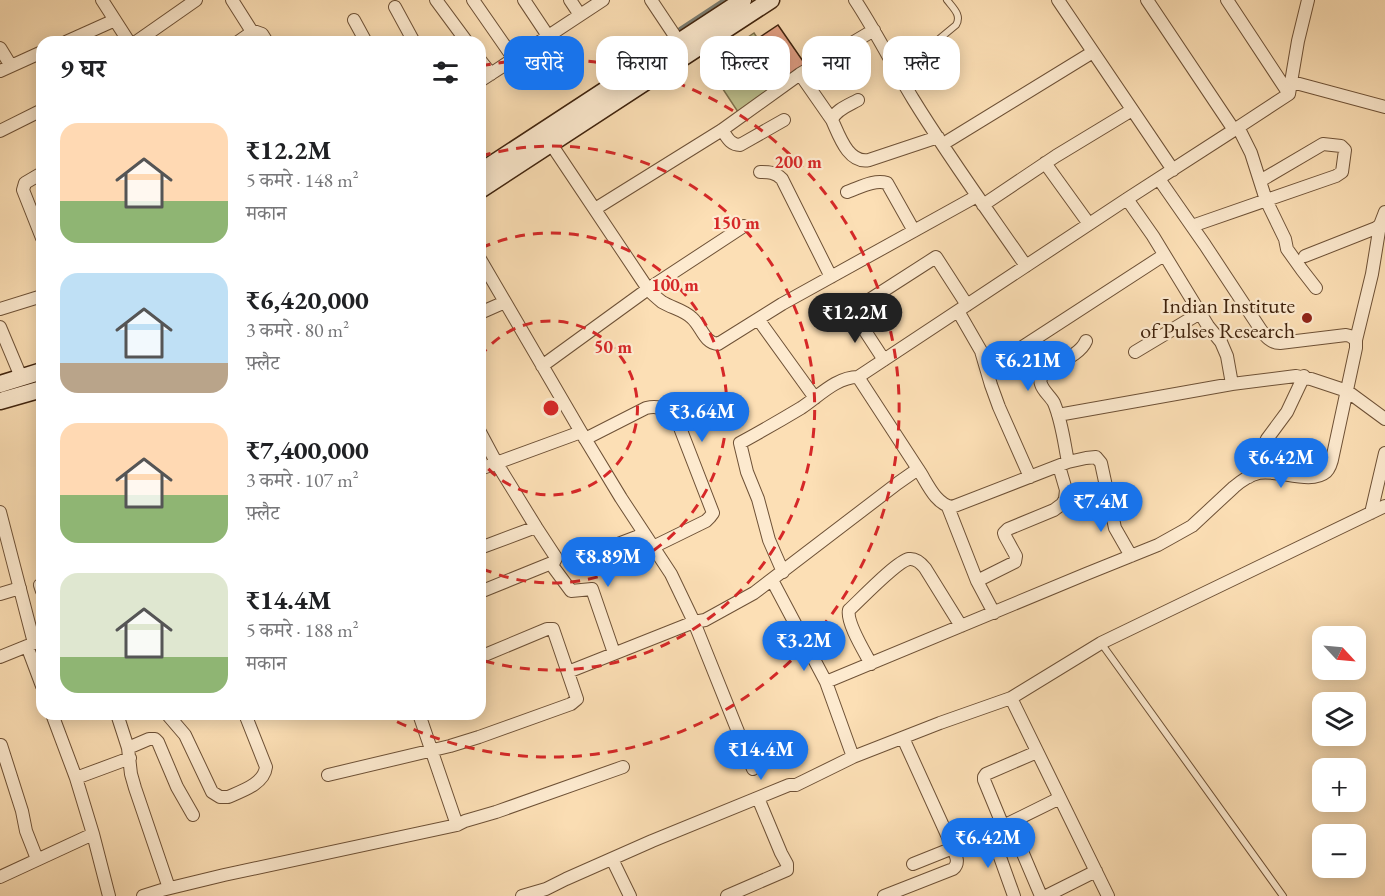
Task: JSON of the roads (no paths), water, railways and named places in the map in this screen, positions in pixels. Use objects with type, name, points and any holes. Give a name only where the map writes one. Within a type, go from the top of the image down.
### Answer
[{"type":"street","points":[[102,0],[125,36]]},
{"type":"street","points":[[145,36],[196,0]]},
{"type":"street","points":[[232,0],[251,30],[262,36]]},
{"type":"street","points":[[436,0],[463,36]]},
{"type":"street","points":[[473,0],[504,45]]},
{"type":"street","points":[[524,0],[548,36],[603,0]]},
{"type":"street","points":[[570,0],[580,15]]},
{"type":"street","points":[[651,0],[675,36]]},
{"type":"street","points":[[486,186],[771,0]]},
{"type":"street","points":[[855,0],[883,46]]},
{"type":"street","points":[[1058,0],[1173,170]]},
{"type":"street","points":[[1147,0],[1251,153],[1266,200],[1285,239],[1287,249],[1316,288]]},
{"type":"street","points":[[1227,0],[1290,88],[1385,107]]},
{"type":"street","points":[[783,572],[769,540],[740,443],[804,406],[837,383],[850,377],[858,377],[1236,128],[1290,88],[1308,0]]},
{"type":"street","points":[[688,36],[736,2]]},
{"type":"street","points":[[395,7],[411,36]]},
{"type":"street","points":[[79,36],[115,20]]},
{"type":"street","points":[[354,20],[363,36]]},
{"type":"street","points":[[247,36],[251,30]]},
{"type":"street","points":[[595,209],[722,130],[800,74],[874,30]]},
{"type":"street","points":[[0,48],[5,68],[36,55]]},
{"type":"street","points":[[800,74],[832,120],[851,155],[860,160],[869,160],[940,141],[1093,52]]},
{"type":"street","points":[[486,77],[504,66]]},
{"type":"street","points":[[486,168],[606,90]]},
{"type":"street","points":[[908,90],[1026,266]]},
{"type":"street","points":[[832,120],[836,113],[858,100]]},
{"type":"street","points":[[551,144],[648,289],[661,301],[692,317],[707,339],[718,344],[782,304],[914,231],[980,200],[1132,110]]},
{"type":"street","points":[[0,131],[36,113]]},
{"type":"street","points":[[722,130],[731,142],[740,145],[784,120]]},
{"type":"street","points":[[1192,226],[1341,173],[1345,150],[1343,147],[1323,144],[1260,181]]},
{"type":"street","points":[[1045,163],[1089,224]]},
{"type":"street","points":[[760,172],[770,172],[782,179],[831,277]]},
{"type":"street","points":[[36,177],[25,183],[22,190],[36,224]]},
{"type":"street","points":[[1159,178],[1261,330],[1272,342],[1347,335],[1356,339]]},
{"type":"street","points":[[847,192],[874,183],[887,183],[914,231]]},
{"type":"street","points":[[1127,199],[1153,236],[1212,332],[1221,342],[1225,350],[1232,384]]},
{"type":"street","points":[[826,682],[1158,545],[1192,526],[1234,487],[1258,473],[1312,477],[1328,471],[1334,455],[1356,339],[1372,274],[1380,225],[1385,212]]},
{"type":"street","points":[[1305,256],[1380,225]]},
{"type":"street","points":[[542,366],[648,289],[744,226]]},
{"type":"street","points":[[987,370],[1164,255]]},
{"type":"street","points":[[884,360],[852,311],[936,256],[963,308],[981,351],[999,407],[1030,477]]},
{"type":"street","points":[[486,270],[583,435],[671,574],[694,622],[753,768]]},
{"type":"street","points":[[0,309],[36,298]]},
{"type":"street","points":[[486,310],[505,302]]},
{"type":"street","points":[[1135,352],[1200,313]]},
{"type":"street","points":[[758,319],[815,398]]},
{"type":"street","points":[[0,327],[21,377]]},
{"type":"street","points":[[977,581],[1015,562],[1016,556],[1004,533],[1008,529],[1054,510],[1062,504],[1066,490],[1058,415],[1053,400],[1041,384],[1042,377],[1049,369],[1080,350],[1086,341]]},
{"type":"street","points":[[0,384],[36,373]]},
{"type":"street","points":[[1249,477],[1267,439],[1287,412],[1304,376]]},
{"type":"street","points":[[1058,415],[1232,384],[1304,376],[1347,391],[1385,419]]},
{"type":"street","points":[[858,377],[940,502],[948,507],[977,581],[994,613]]},
{"type":"street","points":[[0,401],[36,391]]},
{"type":"street","points":[[486,466],[583,435],[646,408],[654,406],[665,409],[677,420],[713,513],[706,521],[653,547]]},
{"type":"street","points":[[486,443],[556,558],[551,564],[486,590]]},
{"type":"street","points":[[1371,513],[1385,453]]},
{"type":"street","points":[[948,507],[956,506],[1063,464],[1096,457],[1099,459],[1115,528],[1131,556]]},
{"type":"street","points":[[568,672],[694,622],[705,620],[754,593],[918,469]]},
{"type":"street","points":[[522,896],[548,893],[566,879],[789,785],[796,785],[853,757],[1011,698],[1101,643],[1385,506]]},
{"type":"street","points":[[0,512],[34,643],[0,657]]},
{"type":"street","points":[[486,546],[536,526]]},
{"type":"street","points":[[589,555],[644,534]]},
{"type":"street","points":[[870,664],[849,620],[849,610],[906,560],[917,560],[926,568],[961,626]]},
{"type":"street","points":[[551,564],[571,591],[592,589],[614,653]]},
{"type":"street","points":[[772,580],[826,682],[853,757]]},
{"type":"street","points":[[0,594],[20,588]]},
{"type":"street","points":[[328,776],[480,737],[574,703],[577,697],[555,632],[550,629],[486,655]]},
{"type":"street","points":[[1011,698],[1108,896]]},
{"type":"street","points":[[54,720],[76,778],[109,896]]},
{"type":"street","points":[[119,720],[129,753],[135,788],[169,888]]},
{"type":"street","points":[[172,720],[185,735],[212,792],[224,798],[257,783],[265,775],[266,767],[247,720]]},
{"type":"street","points":[[420,720],[456,825]]},
{"type":"street","points":[[884,896],[953,869],[957,864],[953,848],[903,738]]},
{"type":"street","points":[[76,778],[155,739],[193,815]]},
{"type":"street","points":[[1,745],[26,831],[38,859]]},
{"type":"street","points":[[1014,896],[1001,827],[984,777],[986,774],[1037,752]]},
{"type":"street","points":[[143,896],[224,875],[456,825],[623,767]]},
{"type":"street","points":[[727,896],[787,870],[787,864],[758,798]]},
{"type":"street","points":[[913,864],[953,848],[984,832],[1001,827],[1060,798]]},
{"type":"street","points":[[1001,827],[1041,896]]},
{"type":"street","points":[[0,877],[93,834]]},
{"type":"street","points":[[612,859],[630,896]]},
{"type":"street","points":[[1046,896],[1096,871]]},
{"type":"lane","points":[[943,36],[956,25],[958,20],[958,16],[947,0]]},
{"type":"lane","points":[[1101,643],[1283,896]]},
{"type":"waterway","points":[[680,29],[724,0]]},
{"type":"place","name":"Indian Institute of Pulses Research","points":[[1307,318]]}]
